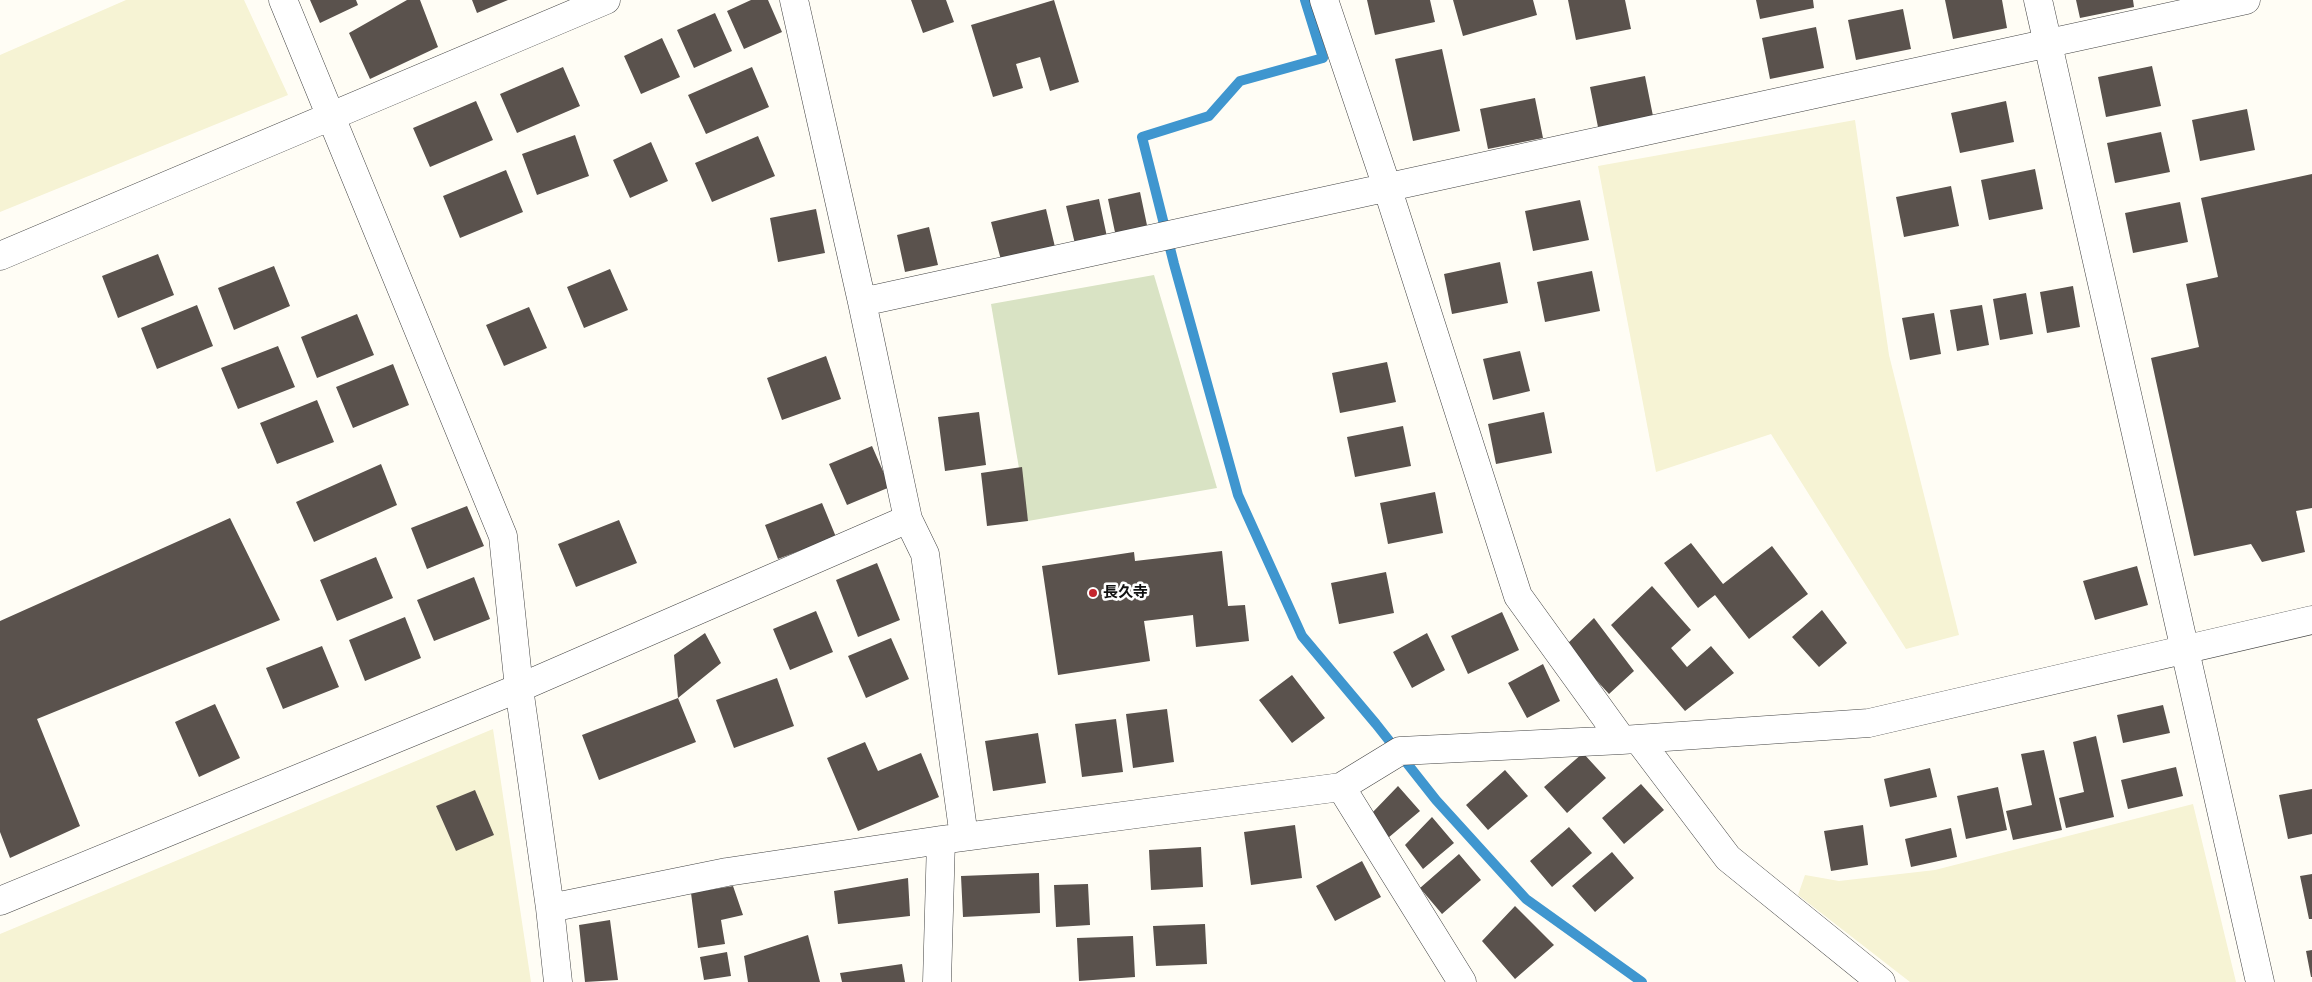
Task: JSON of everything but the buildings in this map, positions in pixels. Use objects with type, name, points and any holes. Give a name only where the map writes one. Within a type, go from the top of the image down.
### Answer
[{"type":"street","points":[[283,0],[332,114],[503,536],[519,688],[550,908],[558,982]]},
{"type":"street","points":[[0,256],[332,114],[606,0]]},
{"type":"street","points":[[794,0],[862,302],[908,519],[925,554],[952,839],[937,982]]},
{"type":"street","points":[[1324,0],[1387,187],[1518,596],[1630,739],[1728,858],[1881,982]]},
{"type":"street","points":[[2038,0],[2260,982]]},
{"type":"street","points":[[862,302],[2048,45],[2246,0]]},
{"type":"street","points":[[0,901],[519,688],[908,519]]},
{"type":"street","points":[[550,908],[727,872],[952,839],[1341,787],[1400,752],[1630,739],[1868,722],[2312,620]]},
{"type":"street","points":[[1341,787],[1462,982]]},
{"type":"shaded area","points":[[126,0],[244,0],[288,95],[0,212],[0,55]]},
{"type":"shaded area","points":[[1855,120],[1889,355],[1959,635],[1906,649],[1771,434],[1656,472],[1598,166]]},
{"type":"shaded area","points":[[493,729],[531,982],[0,982],[0,934]]},
{"type":"shaded area","points":[[2193,804],[2236,982],[1910,982],[1798,895],[1805,875],[1839,881],[1935,870]]},
{"type":"green space","points":[[1154,275],[1217,488],[1028,521],[991,304]]},
{"type":"waterway","points":[[1305,0],[1323,58],[1240,81],[1209,116],[1142,137],[1174,264],[1238,495],[1302,636],[1376,724],[1436,800],[1526,899],[1642,982]]},
{"type":"place","name":"長久寺","points":[[1093,593]]}]
